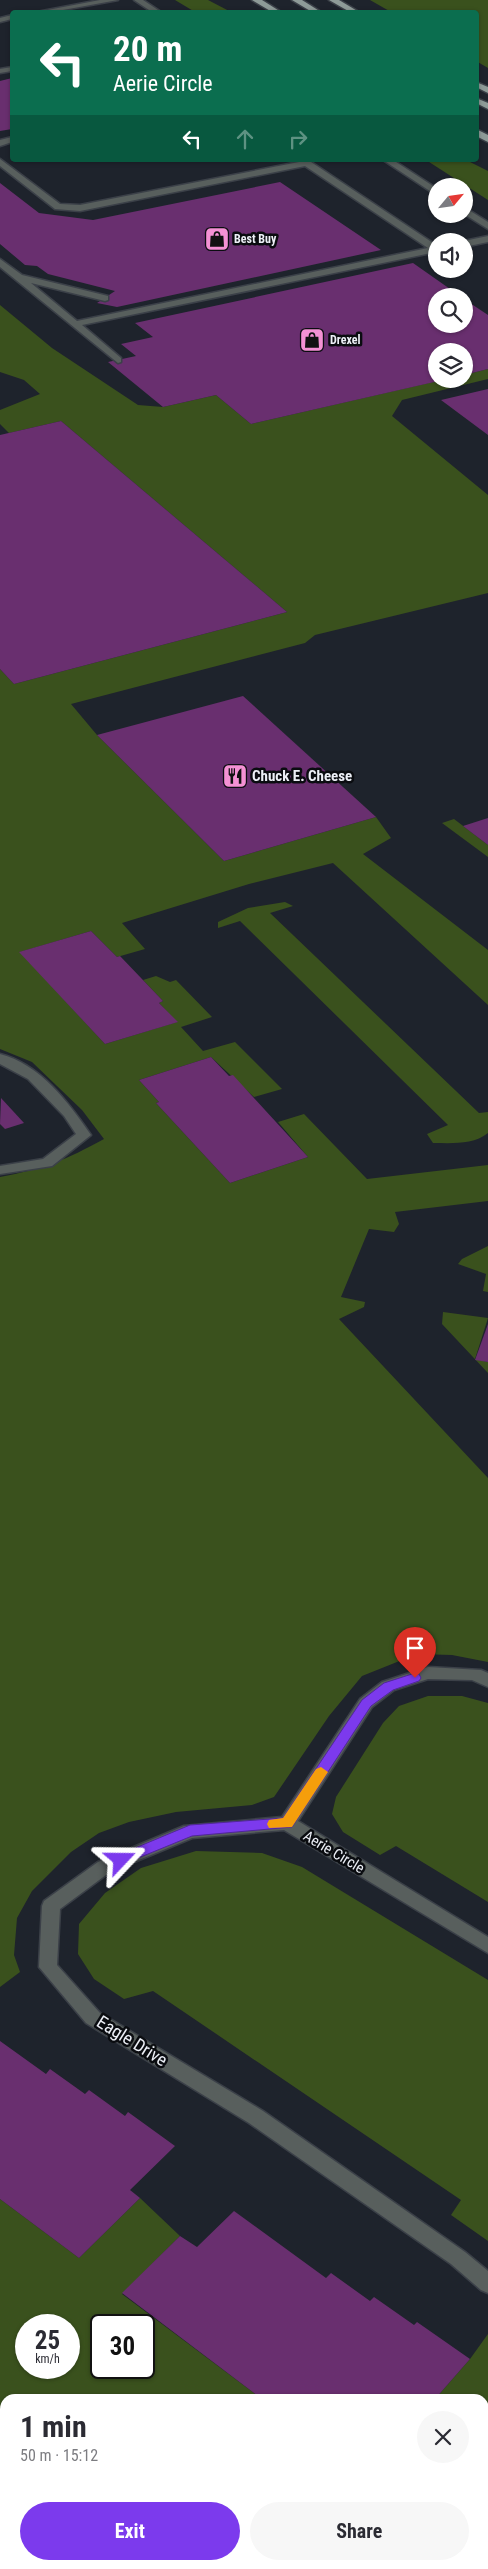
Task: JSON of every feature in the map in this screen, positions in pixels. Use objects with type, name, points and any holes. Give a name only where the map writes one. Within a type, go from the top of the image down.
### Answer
[{"type":"main road","points":[[256,0],[274,10]]},
{"type":"main road","points":[[296,0],[314,10]]},
{"type":"main road","points":[[333,0],[350,10]]},
{"type":"street","points":[[63,0],[79,10]]},
{"type":"street","points":[[54,10],[114,0]]},
{"type":"street","points":[[138,0],[154,10]]},
{"type":"street","points":[[0,162],[58,207],[80,208],[304,162],[428,244]]},
{"type":"street","points":[[390,162],[428,187]]},
{"type":"street","points":[[473,216],[488,226]]},
{"type":"street","points":[[473,242],[488,238]]},
{"type":"street","points":[[76,324],[428,251]]},
{"type":"street","points":[[0,262],[118,360]]},
{"type":"street","points":[[18,277],[105,298]]},
{"type":"street","points":[[0,1058],[33,1076],[69,1113],[84,1135],[47,1163],[0,1170]]},
{"type":"street","name":"Aerie Circle","points":[[488,1681],[475,1674],[428,1673],[388,1686],[366,1703],[287,1823],[488,1946]]},
{"type":"street","name":"Eagle Drive","points":[[287,1823],[190,1831],[104,1867],[51,1906],[48,1967],[93,2018],[256,2117],[458,2258],[488,2284]]},
{"type":"green space","points":[[175,0],[208,0],[227,10],[192,10]]},
{"type":"green space","points":[[370,0],[488,0],[488,68],[479,63],[479,10],[388,10]]},
{"type":"green space","points":[[429,162],[470,162],[488,171],[488,200],[473,190],[473,178],[454,178]]},
{"type":"green space","points":[[0,305],[52,348],[138,405],[163,407],[216,395],[251,424],[428,383],[428,388],[451,388],[402,400],[392,416],[488,495],[488,593],[315,635],[305,643],[71,704],[97,735],[224,861],[376,817],[391,838],[363,854],[488,950],[488,1005],[333,863],[249,884],[122,923],[145,949],[117,957],[91,931],[20,952],[105,1044],[177,1022],[159,1003],[163,1001],[143,980],[156,976],[170,982],[176,980],[212,1017],[181,1027],[203,1051],[235,1042],[282,1089],[254,1097],[211,1057],[139,1080],[159,1102],[156,1103],[230,1183],[308,1157],[278,1122],[304,1114],[367,1179],[488,1165],[488,1201],[395,1212],[399,1224],[394,1232],[369,1229],[341,1297],[365,1302],[364,1307],[339,1319],[488,1478],[488,1662],[452,1655],[417,1654],[362,1676],[329,1716],[274,1797],[252,1805],[176,1812],[129,1822],[99,1833],[71,1852],[32,1891],[17,1918],[14,1955],[20,1972],[0,1987],[0,1177],[54,1163],[104,1139],[82,1110],[32,1062],[0,1049],[0,669],[14,684],[287,612],[61,421],[9,433],[0,424],[0,410],[40,394],[24,380],[0,372]]},
{"type":"green space","points":[[488,369],[488,379],[473,383],[473,373]]},
{"type":"green space","points":[[454,819],[488,845],[488,857],[442,823]]},
{"type":"green space","points":[[285,902],[293,906],[270,913],[479,1113],[488,1112],[488,1133],[476,1140],[455,1143],[433,1143],[427,1134],[448,1125],[240,921],[218,928],[218,922],[248,908]]},
{"type":"green space","points":[[488,1246],[488,1292],[483,1291],[486,1274],[458,1264],[462,1259]]},
{"type":"green space","points":[[443,1312],[488,1318],[475,1359],[488,1362],[488,1373],[442,1324]]},
{"type":"green space","points":[[428,1696],[462,1696],[488,1703],[488,1902],[396,1846],[380,1855],[343,1832],[332,1814],[336,1797],[383,1723],[399,1706]]},
{"type":"green space","points":[[196,1851],[262,1853],[302,1867],[488,1980],[488,2241],[451,2215],[461,2200],[153,1991],[124,1999],[94,1979],[78,1954],[79,1924],[105,1893],[141,1868]]},
{"type":"green space","points":[[140,2198],[180,2236],[122,2294],[149,2314],[90,2314],[90,2379],[155,2379],[155,2319],[255,2394],[0,2394],[0,2199],[79,2258]]},
{"type":"green space","points":[[488,2334],[488,2394],[439,2394],[470,2359]]},
{"type":"building","points":[[10,78],[10,129],[0,131],[0,81]]},
{"type":"building","name":"Best Buy","points":[[280,182],[381,250],[117,307],[97,303],[115,291],[48,274],[37,266],[25,265],[0,244],[0,183],[39,213],[93,220]]},
{"type":"building","name":"Drexel","points":[[413,263],[428,274],[428,278],[434,278],[449,288],[428,288],[428,333],[473,333],[473,305],[488,315],[488,369],[473,373],[473,343],[428,343],[428,383],[251,424],[216,395],[163,407],[108,362],[136,356],[121,344],[153,337],[135,323]]},
{"type":"building","points":[[488,389],[488,435],[441,400]]},
{"type":"building","points":[[61,421],[287,612],[14,684],[0,669],[0,435]]},
{"type":"building","name":"Chuck E. Cheese","points":[[243,696],[376,817],[224,861],[97,735]]},
{"type":"building","points":[[488,818],[488,845],[463,826]]},
{"type":"building","points":[[91,931],[117,957],[120,956],[163,1001],[159,1003],[178,1022],[105,1044],[19,952]]},
{"type":"building","points":[[211,1057],[229,1076],[233,1075],[308,1157],[230,1183],[156,1103],[159,1102],[139,1080]]},
{"type":"building","points":[[1,1098],[24,1123],[5,1129],[0,1124]]},
{"type":"building","points":[[488,1324],[488,1362],[475,1360]]},
{"type":"building","points":[[0,2041],[46,2074],[50,2069],[85,2094],[89,2090],[125,2116],[128,2112],[175,2146],[130,2190],[140,2198],[79,2258],[0,2199]]},
{"type":"building","points":[[234,2211],[326,2278],[331,2273],[370,2301],[374,2297],[414,2325],[417,2322],[470,2359],[439,2394],[255,2394],[155,2318],[155,2314],[150,2314],[122,2293],[180,2236],[197,2247]]},
{"type":"slow traffic","points":[[274,1824],[287,1823],[321,1772]]},
{"type":"place","name":"Best Buy","points":[[217,239]]},
{"type":"place","name":"Drexel","points":[[312,340]]},
{"type":"place","name":"Chuck E. Cheese","points":[[235,776]]},
{"type":"route","points":[[121,1860],[190,1831],[287,1823],[366,1703],[388,1686],[415,1678]]}]
